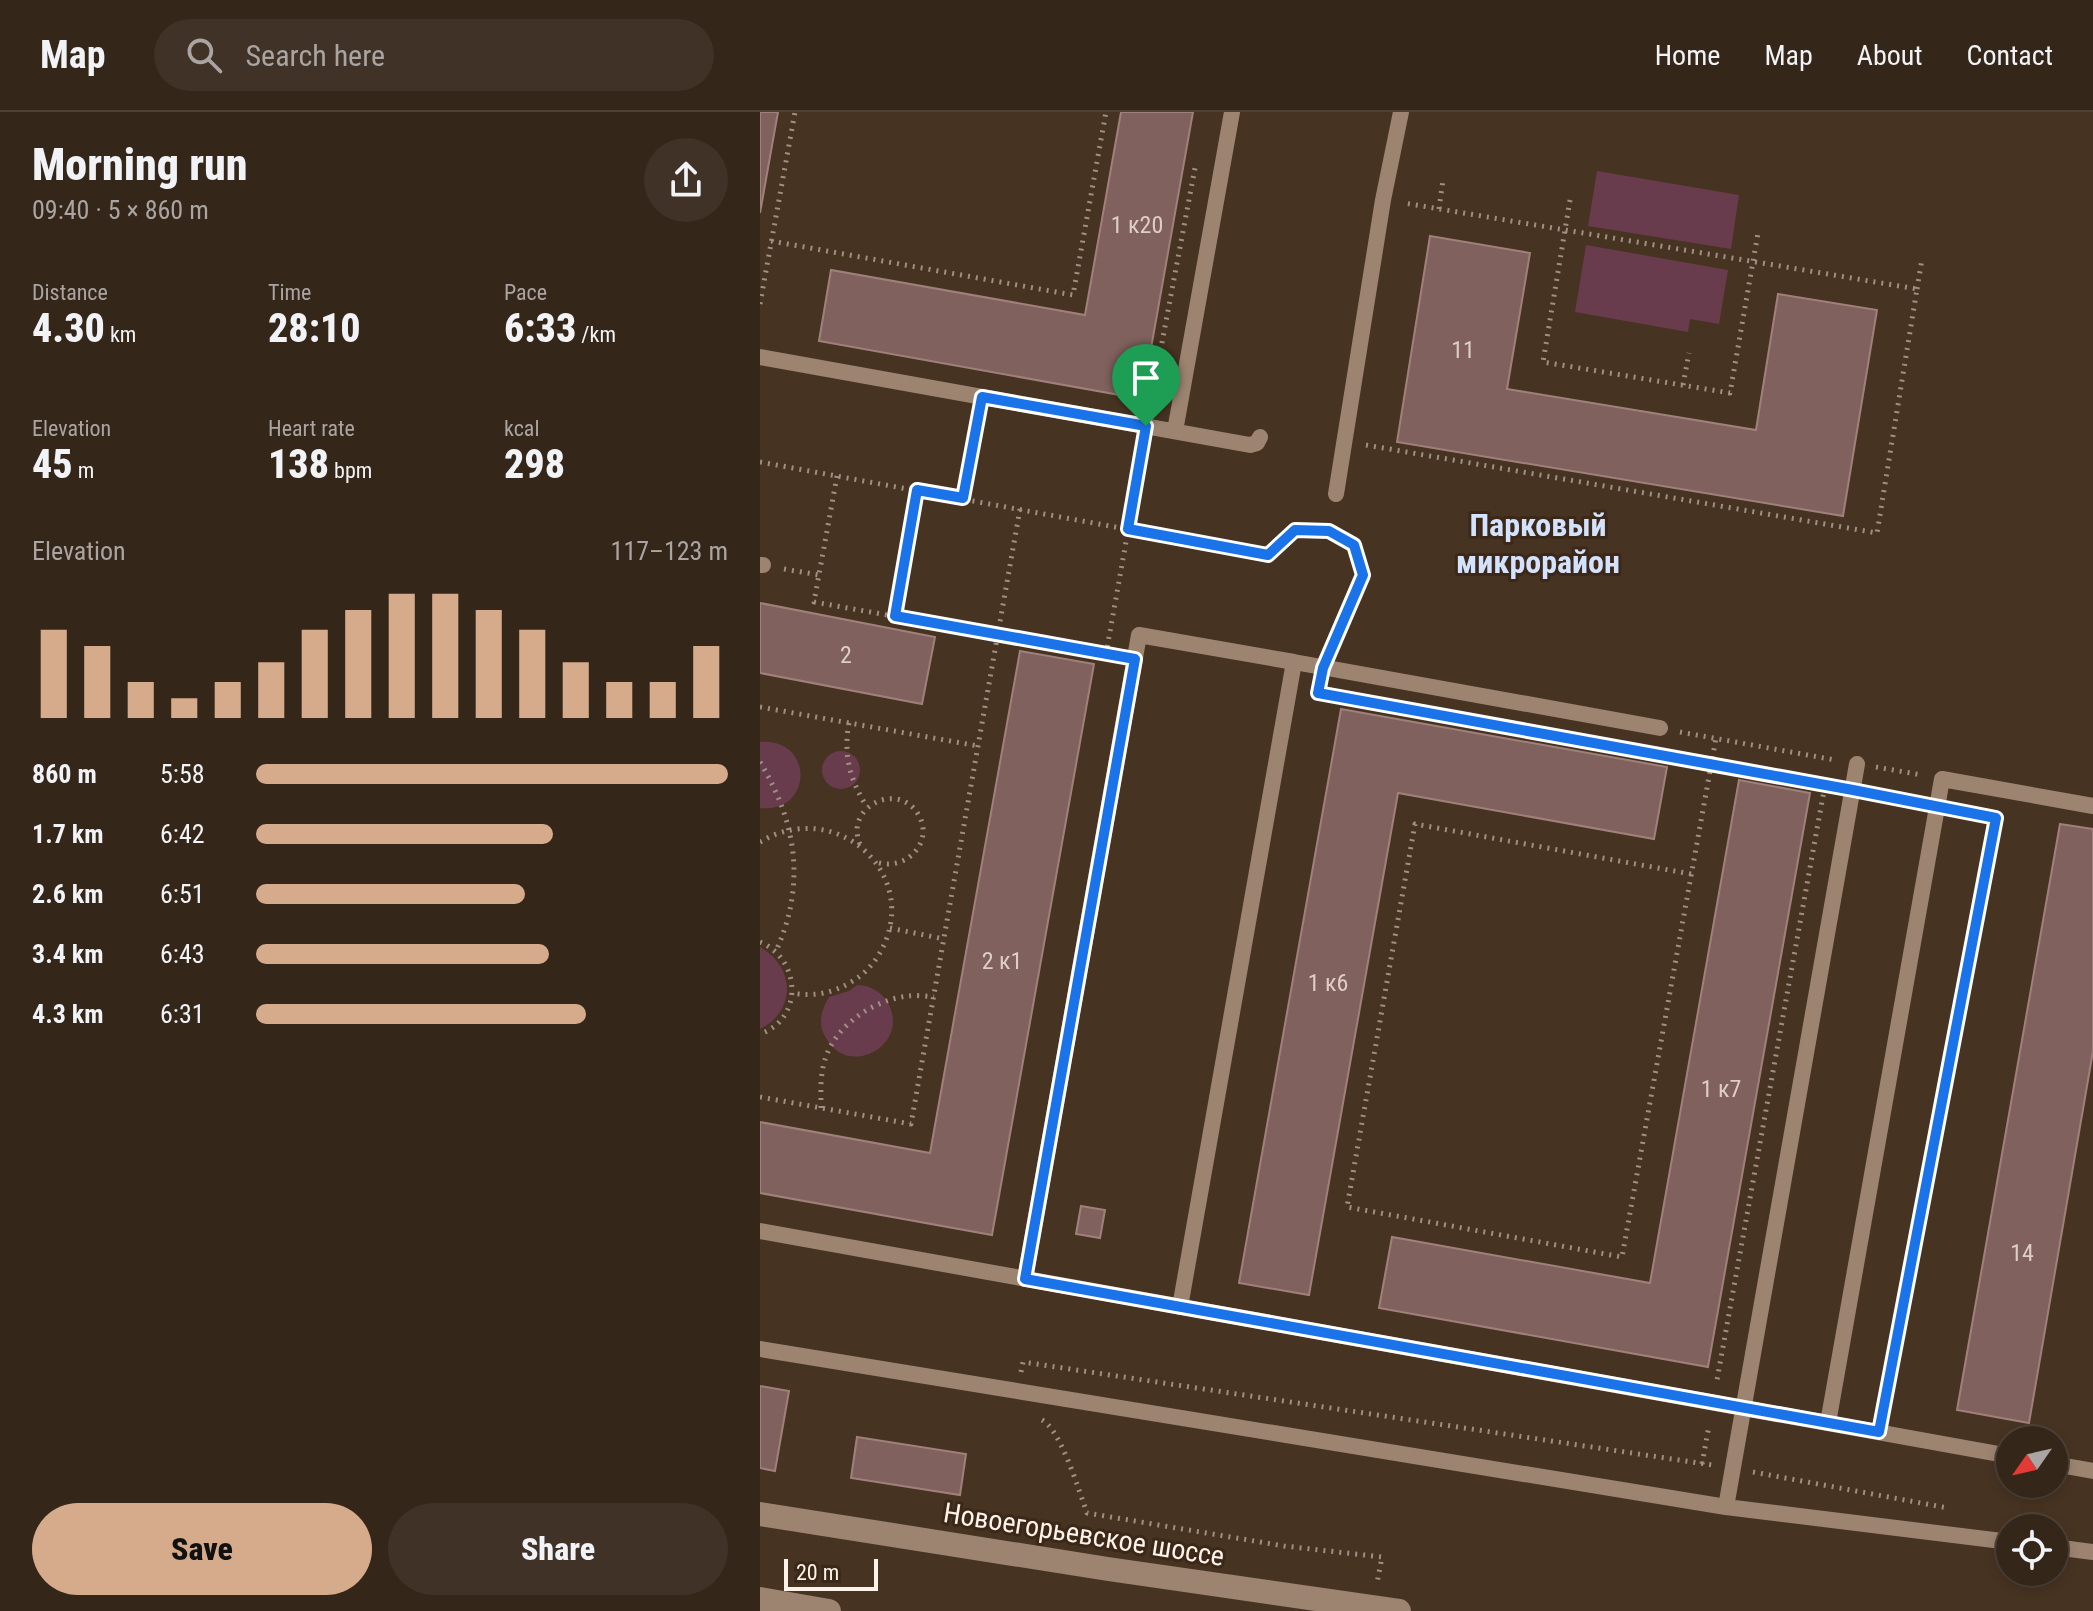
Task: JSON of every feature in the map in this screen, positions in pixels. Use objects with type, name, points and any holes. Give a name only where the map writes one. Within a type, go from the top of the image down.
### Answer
[{"type":"main road","name":"Новоегорьевское шоссе","points":[[760,1514],[1399,1611]]},
{"type":"main road","points":[[760,1599],[829,1611]]},
{"type":"lane","points":[[1175,431],[1232,112]]},
{"type":"lane","points":[[1336,494],[1383,200],[1401,112]]},
{"type":"lane","points":[[760,357],[1250,445],[1257,443],[1260,437]]},
{"type":"lane","points":[[1025,1279],[1139,635],[1660,728]]},
{"type":"lane","points":[[1180,1307],[1294,662]]},
{"type":"lane","points":[[1726,1507],[1857,764]]},
{"type":"lane","points":[[1828,1423],[1942,779],[2093,806]]},
{"type":"lane","points":[[760,1231],[1996,1453]]},
{"type":"lane","points":[[760,1349],[1726,1507],[1996,1540]]},
{"type":"lane","points":[[2068,1467],[2093,1471]]},
{"type":"lane","points":[[2068,1549],[2093,1552]]},
{"type":"path","points":[[760,304],[795,112]]},
{"type":"path","points":[[771,241],[1073,295],[1106,112]]},
{"type":"path","points":[[837,476],[814,602],[1106,654],[1197,159]]},
{"type":"path","points":[[1439,209],[1443,180]]},
{"type":"path","points":[[1383,200],[1917,289]]},
{"type":"path","points":[[1570,200],[1543,362],[1730,393],[1758,233]]},
{"type":"path","points":[[1344,442],[1877,533],[1922,259]]},
{"type":"path","points":[[1683,385],[1689,353]]},
{"type":"path","points":[[963,498],[982,397]]},
{"type":"path","points":[[760,462],[1268,555],[1295,530],[1329,531],[1354,545],[1363,575],[1323,668]]},
{"type":"path","points":[[895,616],[917,490]]},
{"type":"path","points":[[760,1097],[911,1124],[1020,509]]},
{"type":"path","points":[[762,565],[819,575]]},
{"type":"path","points":[[760,707],[978,746]]},
{"type":"path","points":[[1444,716],[1996,818]]},
{"type":"path","points":[[849,723],[846,756],[857,792],[867,807]]},
{"type":"path","points":[[1660,728],[1942,779]]},
{"type":"path","points":[[1691,874],[1415,824],[1347,1207],[1622,1257],[1716,738]]},
{"type":"path","points":[[760,762],[776,791],[790,829],[794,872],[791,904],[784,934],[776,951]]},
{"type":"path","points":[[1702,1464],[1825,785]]},
{"type":"path","points":[[1879,1432],[2001,789]]},
{"type":"path","points":[[861,847],[857,827],[867,807],[877,800],[888,798],[910,805],[922,824],[923,836],[919,847],[903,862],[891,865],[873,860]]},
{"type":"path","points":[[760,842],[774,833],[790,829],[814,827],[834,831],[861,847],[880,869],[888,888],[890,928],[872,964],[858,978],[841,988],[821,994],[792,993]]},
{"type":"path","points":[[890,928],[944,939]]},
{"type":"path","points":[[760,942],[776,951],[787,965],[792,980],[787,1010],[779,1022],[760,1034]]},
{"type":"path","points":[[821,1108],[823,1065],[830,1047],[845,1028],[866,1011],[888,1001],[909,996],[934,997]]},
{"type":"path","points":[[1023,1362],[1733,1468],[1952,1509]]},
{"type":"path","points":[[1032,1417],[1047,1422],[1060,1441],[1087,1513],[1284,1546],[1382,1557]]},
{"type":"shaded area","points":[[1597,171],[1739,195],[1731,249],[1588,226]]},
{"type":"shaded area","points":[[1586,245],[1728,270],[1719,324],[1690,319],[1688,332],[1575,312]]},
{"type":"shaded area","points":[[760,742],[778,744],[791,751],[798,763],[798,789],[790,800],[777,807],[760,808]]},
{"type":"shaded area","points":[[841,751],[855,756],[860,770],[855,784],[841,789],[827,784],[822,770],[827,756]]},
{"type":"shaded area","points":[[760,947],[780,965],[787,988],[781,1011],[760,1029]]},
{"type":"shaded area","points":[[857,985],[879,992],[888,1003],[893,1018],[891,1032],[874,1052],[848,1056],[836,1050],[826,1038],[821,1018],[829,997]]},
{"type":"building","points":[[760,112],[778,112],[760,213]]},
{"type":"building","points":[[1121,112],[1193,112],[1142,399],[819,341],[831,270],[1085,315]]},
{"type":"building","points":[[1430,236],[1530,253],[1507,389],[1756,430],[1778,294],[1877,310],[1843,516],[1397,442]]},
{"type":"building","points":[[760,603],[935,637],[922,704],[760,673]]},
{"type":"building","points":[[1020,651],[1094,664],[992,1235],[760,1193],[760,1122],[930,1153]]},
{"type":"building","points":[[1341,709],[1667,767],[1654,839],[1398,793],[1309,1295],[1239,1283]]},
{"type":"building","points":[[1739,780],[1810,793],[1708,1367],[1379,1308],[1392,1237],[1650,1283]]},
{"type":"building","points":[[2060,824],[2093,829],[2093,1051],[2029,1423],[1957,1410]]},
{"type":"building","points":[[1081,1206],[1105,1210],[1100,1238],[1076,1234]]},
{"type":"building","points":[[760,1386],[789,1391],[775,1471],[760,1468]]},
{"type":"building","points":[[857,1437],[966,1454],[960,1495],[851,1478]]},
{"type":"district","name":"Парковый микрорайон","points":[[1538,544]]},
{"type":"route","points":[[982,397],[1146,426],[1128,529],[1268,555],[1295,530],[1329,531],[1354,545],[1363,575],[1323,668],[1318,693],[1996,818],[1879,1432],[1025,1279],[1135,659],[895,616],[917,490],[963,498],[982,397]]}]
